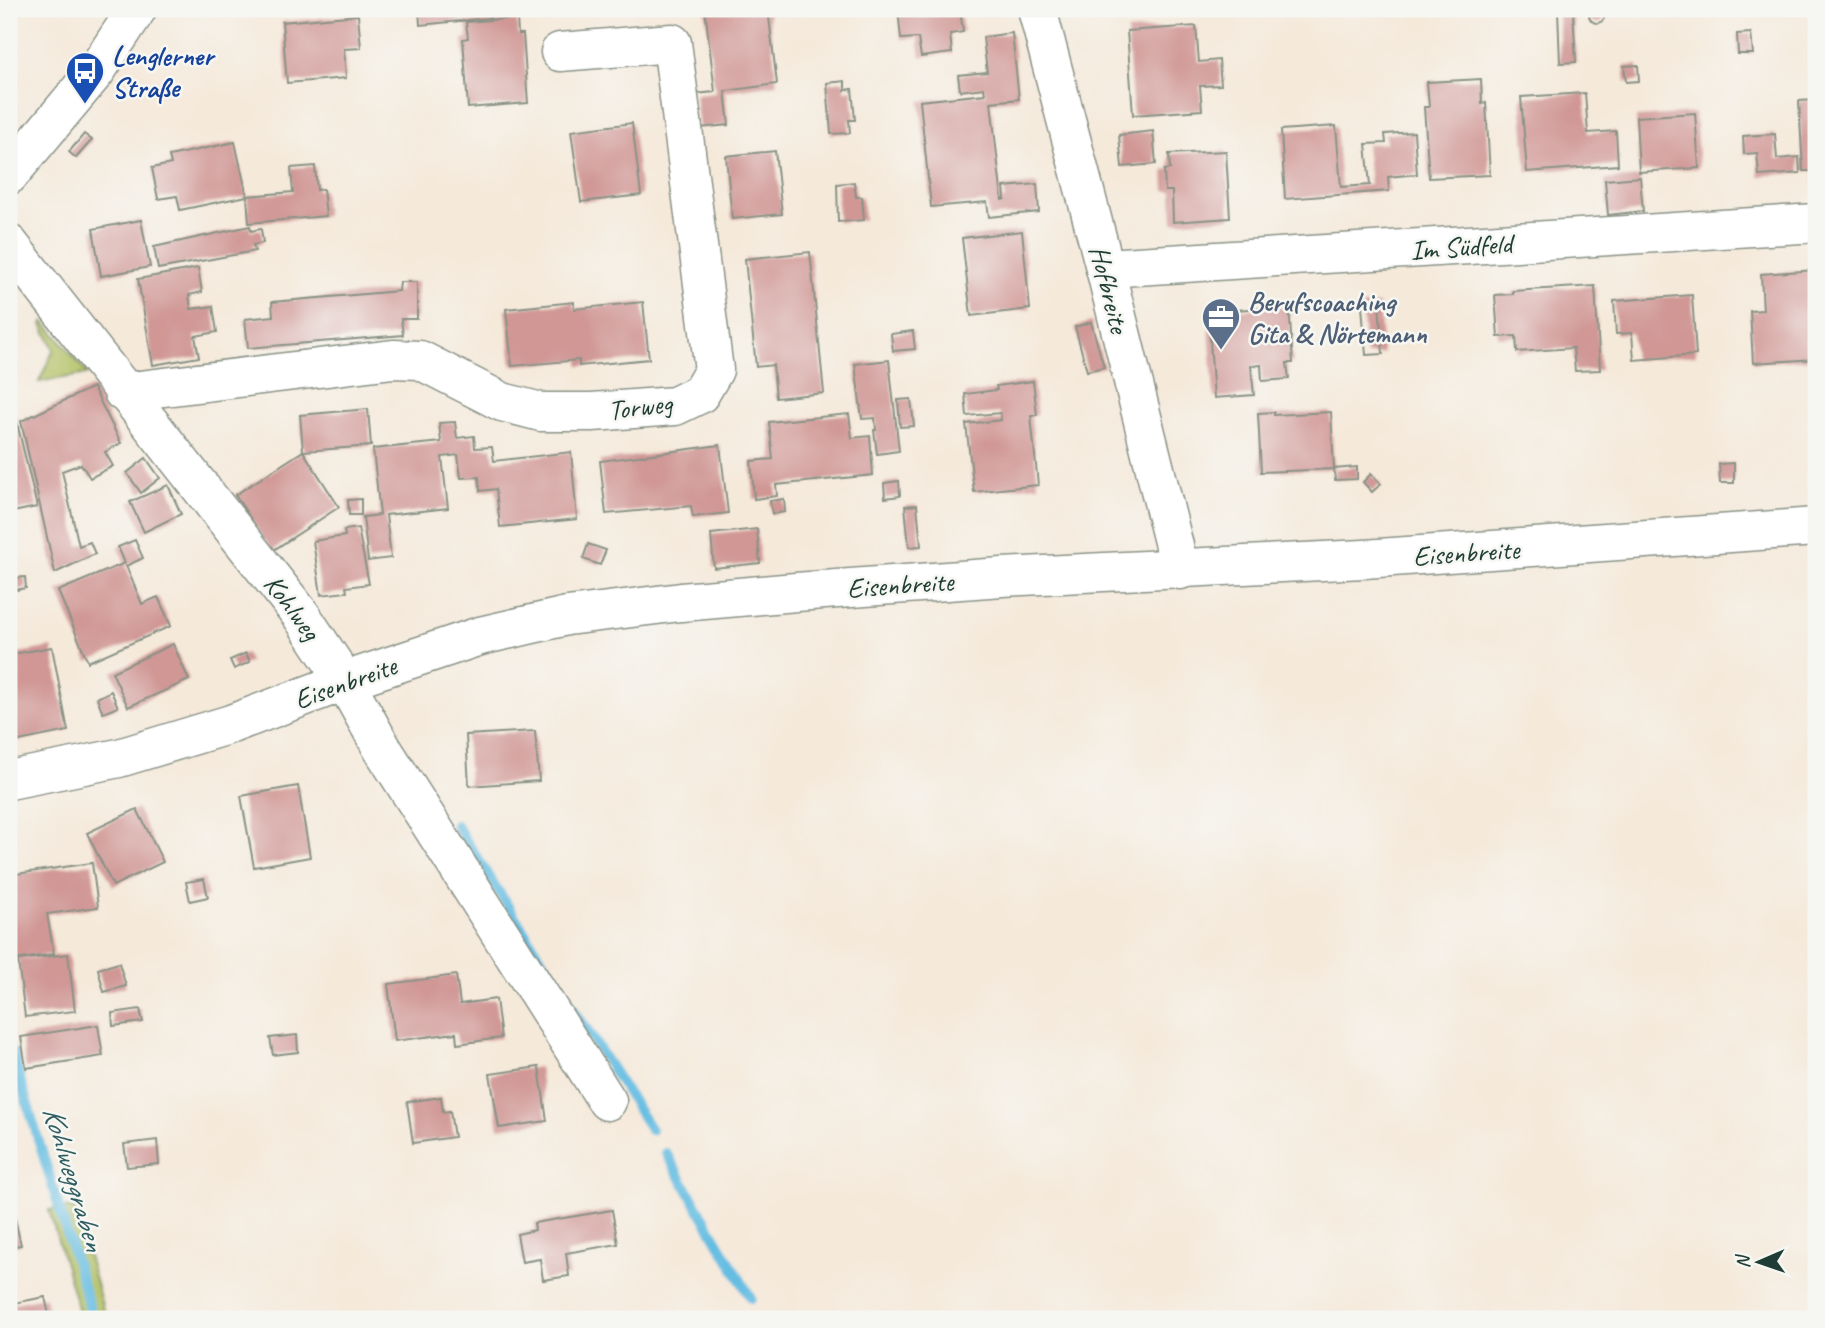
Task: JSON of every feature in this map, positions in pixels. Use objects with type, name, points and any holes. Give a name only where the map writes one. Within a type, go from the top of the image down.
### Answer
[{"type":"street","points":[[9,175],[96,71],[137,9]]},
{"type":"street","name":"Hofbreite","points":[[1037,9],[1180,570]]},
{"type":"street","name":"Torweg","points":[[123,391],[393,359],[420,360],[502,402],[541,412],[592,412],[675,406],[700,394],[714,370],[672,43],[561,52]]},
{"type":"street","name":"Im Südfeld","points":[[1105,268],[1816,223]]},
{"type":"street","name":"Kohlweg","points":[[9,244],[301,615],[607,1101]]},
{"type":"street","name":"Eisenbreite","points":[[9,780],[119,758],[232,724],[345,681],[480,636],[567,616],[681,602],[1002,577],[1180,570],[1816,527]]},
{"type":"green space","points":[[44,321],[88,374],[39,382],[54,349],[42,324]]},
{"type":"green space","points":[[74,1207],[106,1319],[81,1319],[49,1210]]},
{"type":"building","points":[[1597,7],[1605,15],[1597,23],[1589,15]]},
{"type":"building","points":[[419,9],[489,9],[490,18],[420,25]]},
{"type":"building","points":[[705,9],[768,9],[777,84],[725,91],[729,125],[699,128],[695,94],[715,92]]},
{"type":"building","points":[[898,9],[960,9],[963,32],[950,34],[952,53],[921,57],[918,38],[901,39]]},
{"type":"building","points":[[1573,10],[1576,62],[1560,63],[1558,11]]},
{"type":"building","points":[[358,15],[361,48],[344,49],[346,78],[287,83],[282,22]]},
{"type":"building","points":[[517,18],[518,34],[523,34],[528,103],[468,108],[463,39],[468,38],[466,22]]},
{"type":"building","points":[[1196,26],[1199,62],[1219,60],[1221,85],[1200,86],[1202,110],[1133,115],[1127,31]]},
{"type":"building","points":[[1012,33],[1019,99],[991,102],[1002,200],[1005,199],[1004,187],[1037,184],[1039,212],[989,217],[987,202],[931,207],[920,101],[985,94],[984,88],[960,91],[958,75],[987,72],[983,37]]},
{"type":"building","points":[[1751,33],[1753,54],[1738,54],[1737,34]]},
{"type":"building","points":[[1638,65],[1639,81],[1626,82],[1624,66]]},
{"type":"building","points":[[1481,79],[1482,104],[1486,103],[1490,175],[1429,178],[1424,107],[1429,107],[1427,82]]},
{"type":"building","points":[[845,81],[845,90],[852,89],[855,120],[849,120],[850,133],[831,134],[827,83]]},
{"type":"building","points":[[1585,93],[1588,133],[1616,131],[1618,165],[1527,172],[1521,97]]},
{"type":"building","points":[[1816,100],[1816,171],[1803,171],[1799,101]]},
{"type":"building","points":[[1695,113],[1699,168],[1639,172],[1636,117]]},
{"type":"building","points":[[632,123],[641,195],[581,202],[571,131]]},
{"type":"building","points":[[1336,126],[1341,187],[1370,185],[1366,144],[1386,143],[1385,134],[1414,132],[1417,174],[1388,177],[1389,191],[1285,199],[1281,130]]},
{"type":"building","points":[[1153,131],[1156,164],[1122,167],[1119,135]]},
{"type":"building","points":[[84,134],[92,140],[76,158],[69,152]]},
{"type":"building","points":[[1775,134],[1777,159],[1799,157],[1800,173],[1759,176],[1757,153],[1744,154],[1743,136]]},
{"type":"building","points":[[235,142],[247,196],[180,210],[177,196],[158,199],[152,168],[171,164],[169,156]]},
{"type":"building","points":[[775,151],[782,214],[732,219],[726,156]]},
{"type":"building","points":[[1226,151],[1230,218],[1173,222],[1172,191],[1165,191],[1164,170],[1170,169],[1169,154]]},
{"type":"building","points":[[315,166],[317,190],[323,189],[326,216],[249,223],[247,196],[293,192],[291,168]]},
{"type":"building","points":[[1640,177],[1643,211],[1608,215],[1605,180]]},
{"type":"building","points":[[854,182],[856,197],[862,197],[864,220],[838,222],[837,184]]},
{"type":"building","points":[[141,220],[150,267],[101,276],[93,229]]},
{"type":"building","points":[[250,226],[251,231],[261,229],[263,243],[253,245],[255,251],[158,269],[154,247]]},
{"type":"building","points":[[1022,231],[1030,309],[971,316],[962,238]]},
{"type":"building","points":[[810,252],[824,393],[776,398],[773,365],[756,367],[745,259]]},
{"type":"building","points":[[198,268],[202,292],[189,295],[191,309],[213,306],[217,332],[195,336],[199,357],[153,365],[138,279]]},
{"type":"building","points":[[1816,270],[1816,359],[1753,363],[1750,311],[1763,310],[1761,274]]},
{"type":"building","points":[[400,282],[417,282],[417,319],[401,319],[403,335],[248,348],[245,319],[273,316],[272,302],[399,291]]},
{"type":"building","points":[[1595,286],[1600,370],[1575,371],[1573,348],[1517,352],[1516,336],[1498,337],[1495,295],[1513,294],[1513,291]]},
{"type":"building","points":[[1692,295],[1696,355],[1634,360],[1632,333],[1616,334],[1614,301]]},
{"type":"building","points":[[574,302],[574,309],[643,302],[649,359],[579,366],[579,360],[512,366],[506,309]]},
{"type":"building","points":[[1379,304],[1383,354],[1366,355],[1362,306]]},
{"type":"building","points":[[1289,306],[1293,363],[1287,363],[1289,379],[1262,381],[1261,365],[1251,366],[1254,395],[1214,398],[1208,312]]},
{"type":"building","points":[[1091,322],[1104,367],[1087,371],[1075,327]]},
{"type":"building","points":[[913,331],[915,349],[893,351],[891,334]]},
{"type":"building","points":[[889,360],[899,451],[877,454],[875,418],[862,419],[855,364]]},
{"type":"building","points":[[1033,381],[1037,415],[1031,416],[1038,485],[974,492],[966,424],[1001,420],[1000,413],[967,416],[965,394]]},
{"type":"building","points":[[93,387],[121,443],[105,452],[113,466],[90,478],[81,464],[62,471],[79,546],[90,542],[95,554],[55,573],[21,421]]},
{"type":"building","points":[[911,399],[914,426],[900,427],[898,400]]},
{"type":"building","points":[[368,409],[371,446],[303,451],[300,415]]},
{"type":"building","points":[[14,410],[37,507],[13,512],[9,492],[9,411]]},
{"type":"building","points":[[1274,412],[1274,415],[1331,412],[1334,469],[1261,472],[1258,413]]},
{"type":"building","points":[[849,414],[852,438],[870,436],[873,475],[776,485],[777,496],[754,499],[751,461],[773,459],[769,422]]},
{"type":"building","points":[[455,422],[457,438],[474,436],[475,448],[492,447],[494,461],[571,452],[577,519],[500,527],[496,489],[480,491],[479,477],[461,478],[458,455],[442,457],[448,508],[386,515],[391,558],[368,561],[363,517],[380,515],[373,449],[441,442],[439,423]]},
{"type":"building","points":[[720,445],[728,513],[693,517],[691,506],[606,514],[600,461]]},
{"type":"building","points":[[303,451],[339,507],[272,551],[235,495]]},
{"type":"building","points":[[146,458],[160,478],[141,493],[127,473]]},
{"type":"building","points":[[1734,463],[1734,483],[1720,483],[1719,464]]},
{"type":"building","points":[[1357,467],[1357,479],[1335,480],[1334,469]]},
{"type":"building","points":[[1371,474],[1381,484],[1372,492],[1363,482]]},
{"type":"building","points":[[899,481],[900,496],[885,498],[884,483]]},
{"type":"building","points":[[168,485],[181,514],[144,532],[130,502]]},
{"type":"building","points":[[361,499],[361,515],[349,515],[348,500]]},
{"type":"building","points":[[784,499],[785,512],[772,514],[770,501]]},
{"type":"building","points":[[917,505],[921,546],[909,547],[905,506]]},
{"type":"building","points":[[358,528],[369,584],[346,587],[347,592],[321,595],[313,541],[345,536],[344,530]]},
{"type":"building","points":[[757,529],[760,563],[714,568],[711,534]]},
{"type":"building","points":[[135,540],[143,558],[126,566],[142,604],[158,597],[171,626],[88,662],[58,591],[125,563],[118,547]]},
{"type":"building","points":[[588,544],[606,550],[600,565],[583,559]]},
{"type":"building","points":[[25,577],[26,588],[16,590],[14,578]]},
{"type":"building","points":[[9,640],[13,654],[52,647],[68,731],[9,743]]},
{"type":"building","points":[[173,644],[189,680],[128,707],[112,672]]},
{"type":"building","points":[[246,653],[250,662],[234,669],[230,660]]},
{"type":"building","points":[[111,691],[118,707],[103,713],[97,698]]},
{"type":"building","points":[[535,731],[539,781],[469,786],[466,735]]},
{"type":"building","points":[[298,786],[310,857],[254,867],[241,796]]},
{"type":"building","points":[[137,809],[163,862],[113,886],[87,833]]},
{"type":"building","points":[[92,863],[98,907],[47,914],[54,954],[9,961],[9,875]]},
{"type":"building","points":[[204,879],[208,897],[190,901],[186,882]]},
{"type":"building","points":[[68,954],[75,1011],[25,1017],[18,960]]},
{"type":"building","points":[[119,963],[126,986],[104,992],[98,969]]},
{"type":"building","points":[[456,975],[460,1004],[496,999],[501,1038],[457,1044],[456,1033],[395,1041],[388,984]]},
{"type":"building","points":[[140,1009],[143,1022],[113,1026],[112,1013]]},
{"type":"building","points":[[98,1025],[103,1056],[26,1068],[21,1037]]},
{"type":"building","points":[[297,1035],[298,1052],[273,1055],[270,1038]]},
{"type":"building","points":[[539,1067],[547,1121],[499,1128],[490,1074]]},
{"type":"building","points":[[441,1097],[443,1112],[450,1111],[454,1137],[413,1143],[407,1102]]},
{"type":"building","points":[[157,1140],[159,1164],[127,1167],[124,1144]]},
{"type":"building","points":[[9,1193],[21,1245],[9,1247]]},
{"type":"building","points":[[612,1210],[618,1244],[566,1253],[569,1276],[543,1280],[540,1259],[522,1262],[517,1234],[535,1230],[534,1223]]},
{"type":"building","points":[[45,1297],[50,1319],[9,1319],[9,1304]]},
{"type":"waterway","points":[[456,825],[651,1130]]},
{"type":"waterway","name":"Kohlweggraben","points":[[9,1051],[12,1053],[93,1319]]},
{"type":"waterway","points":[[666,1153],[751,1298]]},
{"type":"place","name":"Lenglerner Straße","points":[[85,105]]},
{"type":"place","name":"Berufscoaching Gita & Nörtemann","points":[[1221,351]]}]
